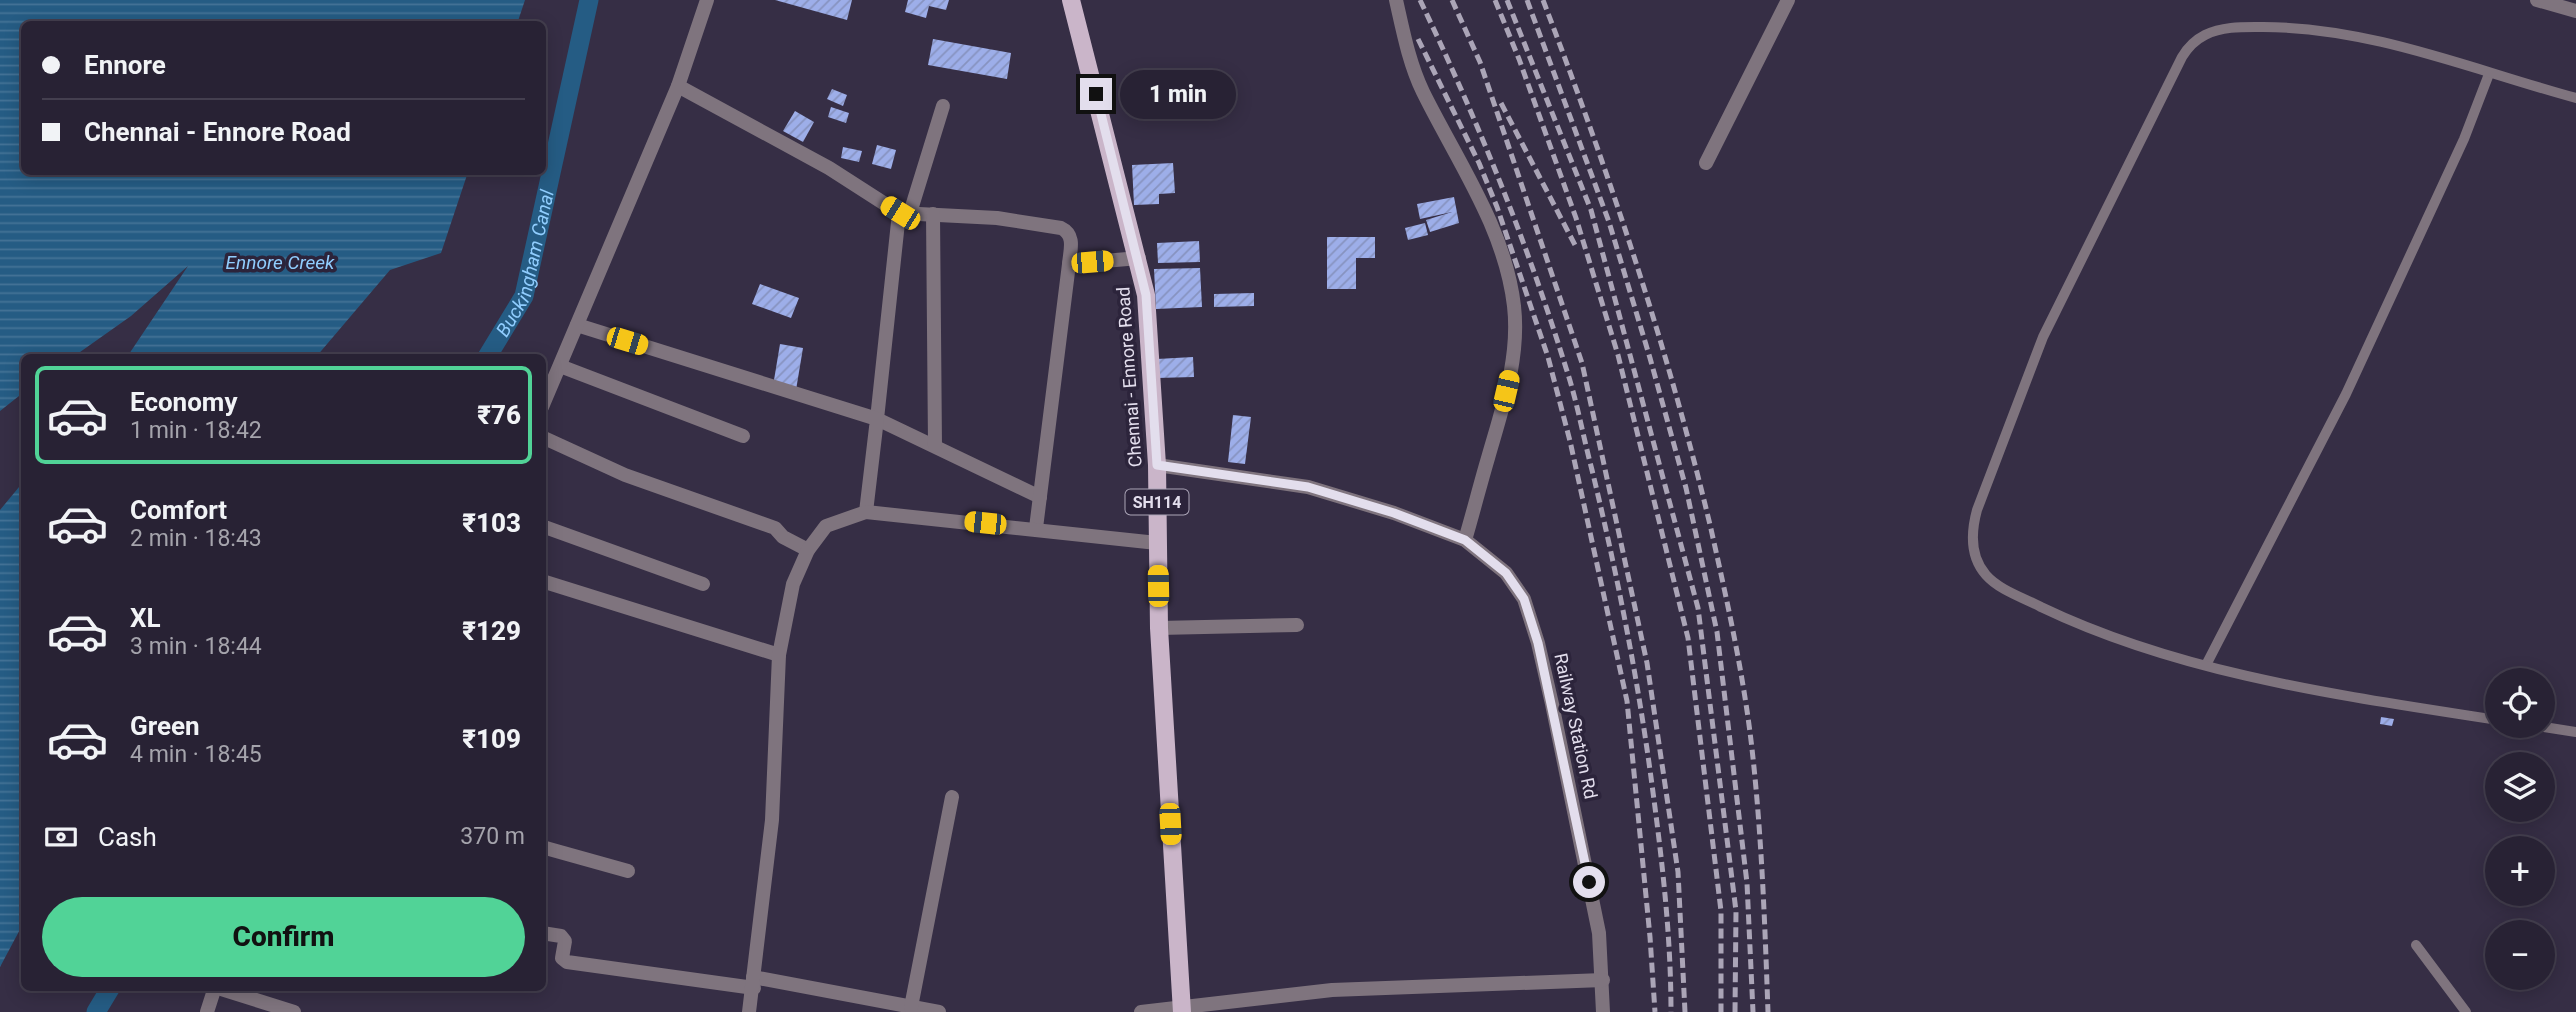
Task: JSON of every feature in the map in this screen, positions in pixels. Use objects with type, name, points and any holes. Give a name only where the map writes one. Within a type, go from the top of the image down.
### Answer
[{"type":"main road","name":"Chennai - Ennore Road","points":[[1071,0],[1139,258],[1146,295],[1157,465],[1159,628],[1181,1009]]},
{"type":"street","points":[[546,398],[678,86],[707,0]]},
{"type":"street","points":[[1396,0],[1412,66],[1488,216],[1505,262],[1514,307],[1513,364],[1465,540]]},
{"type":"street","points":[[1706,163],[1788,0]]},
{"type":"street","points":[[2537,0],[2576,10]]},
{"type":"street","points":[[678,86],[829,168],[905,213],[997,218],[1068,231],[1071,236],[1069,264],[1036,528]]},
{"type":"street","points":[[866,512],[905,213],[943,106]]},
{"type":"street","points":[[933,214],[935,446]]},
{"type":"street","points":[[1069,264],[1139,258]]},
{"type":"street","points":[[577,325],[877,419],[1040,497]]},
{"type":"street","points":[[560,366],[743,436]]},
{"type":"street","points":[[546,439],[625,475],[775,528],[783,537],[808,550]]},
{"type":"street","name":"Railway Station Rd","points":[[1157,465],[1308,487],[1394,513],[1465,540],[1506,573],[1524,599],[1538,643],[1599,933],[1603,1012]]},
{"type":"street","points":[[749,1012],[772,820],[779,655],[793,584],[808,550],[826,526],[866,512],[1157,543]]},
{"type":"street","points":[[546,527],[703,584]]},
{"type":"street","points":[[546,583],[779,655]]},
{"type":"street","points":[[1159,628],[1297,625]]},
{"type":"street","points":[[911,1007],[952,797]]},
{"type":"street","points":[[546,848],[628,871]]},
{"type":"street","points":[[546,934],[561,936],[565,941],[562,958],[567,962],[753,982],[939,1012]]},
{"type":"street","points":[[1141,1012],[1332,990],[1603,980]]},
{"type":"street","points":[[207,1012],[214,991]]},
{"type":"street","points":[[228,991],[294,1012]]},
{"type":"lane","points":[[2485,718],[2335,693],[2206,665],[2133,644],[2051,612],[1996,583],[1986,575],[1979,564],[1972,544],[1972,528],[2022,390],[2049,326],[2182,57],[2191,44],[2218,30],[2249,27],[2332,31],[2395,44],[2576,98]]},
{"type":"lane","points":[[2206,665],[2346,394],[2464,139],[2489,74]]},
{"type":"lane","points":[[2555,729],[2576,732]]},
{"type":"lane","points":[[2416,945],[2466,1012]]},
{"type":"water","name":"Ennore Creek","points":[[0,0],[525,0],[518,21],[21,21],[21,175],[467,175],[441,253],[390,270],[319,354],[129,354],[188,266],[131,316],[77,354],[21,354],[21,394],[0,411]]},
{"type":"water","points":[[21,485],[21,928],[0,967],[0,510]]},
{"type":"building","points":[[775,0],[852,0],[847,20]]},
{"type":"building","points":[[908,0],[949,0],[946,10],[929,6],[926,18],[905,12]]},
{"type":"building","points":[[933,39],[1011,53],[1007,79],[928,65]]},
{"type":"building","points":[[832,89],[847,95],[843,106],[827,99]]},
{"type":"building","points":[[831,107],[849,113],[846,123],[828,117]]},
{"type":"building","points":[[795,111],[814,122],[803,142],[783,131]]},
{"type":"building","points":[[877,145],[896,150],[891,169],[872,164]]},
{"type":"building","points":[[843,147],[862,151],[859,162],[841,158]]},
{"type":"building","points":[[1173,163],[1175,193],[1159,194],[1159,204],[1134,205],[1132,165]]},
{"type":"building","points":[[1454,197],[1459,223],[1430,232],[1426,220],[1452,212],[1420,219],[1417,204]]},
{"type":"building","points":[[1425,223],[1428,235],[1408,240],[1405,228]]},
{"type":"building","points":[[1327,237],[1375,237],[1375,258],[1356,258],[1356,289],[1327,289]]},
{"type":"building","points":[[1199,241],[1200,262],[1158,263],[1157,243]]},
{"type":"building","points":[[1200,268],[1202,307],[1156,309],[1154,269]]},
{"type":"building","points":[[760,284],[799,298],[791,318],[752,304]]},
{"type":"building","points":[[1254,293],[1254,306],[1214,307],[1214,294]]},
{"type":"building","points":[[780,344],[803,348],[796,390],[773,386]]},
{"type":"building","points":[[1193,357],[1194,377],[1157,378],[1157,359]]},
{"type":"building","points":[[1233,415],[1251,417],[1245,464],[1228,462]]},
{"type":"building","points":[[2381,717],[2394,719],[2392,726],[2380,724]]},
{"type":"waterway","name":"Buckingham Canal","points":[[489,354],[524,296],[589,0]]},
{"type":"waterway","name":"Buckingham Canal","points":[[96,1012],[109,991]]},
{"type":"railway","points":[[1420,0],[1481,136],[1518,228],[1577,406],[1617,582],[1644,732],[1665,891],[1671,1012]]},
{"type":"railway","points":[[1452,0],[1480,62],[1582,363],[1647,663],[1678,872],[1685,1012]]},
{"type":"railway","points":[[1495,0],[1576,218],[1618,355],[1688,638],[1721,911],[1721,1012]]},
{"type":"railway","points":[[1507,0],[1591,210],[1698,608],[1736,911],[1735,1012]]},
{"type":"railway","points":[[1527,0],[1609,222],[1686,488],[1717,632],[1747,883],[1753,1012]]},
{"type":"railway","points":[[1543,0],[1636,262],[1694,461],[1730,615],[1753,758],[1761,853],[1768,1012]]},
{"type":"railway","points":[[1418,39],[1479,163],[1497,207],[1548,357],[1570,441],[1627,701],[1655,1012]]},
{"type":"railway","points":[[1501,103],[1575,245]]},
{"type":"route","points":[[1096,94],[1139,258],[1146,295],[1157,465],[1308,487],[1394,513],[1465,540],[1506,573],[1524,599],[1538,643],[1589,882]]}]
